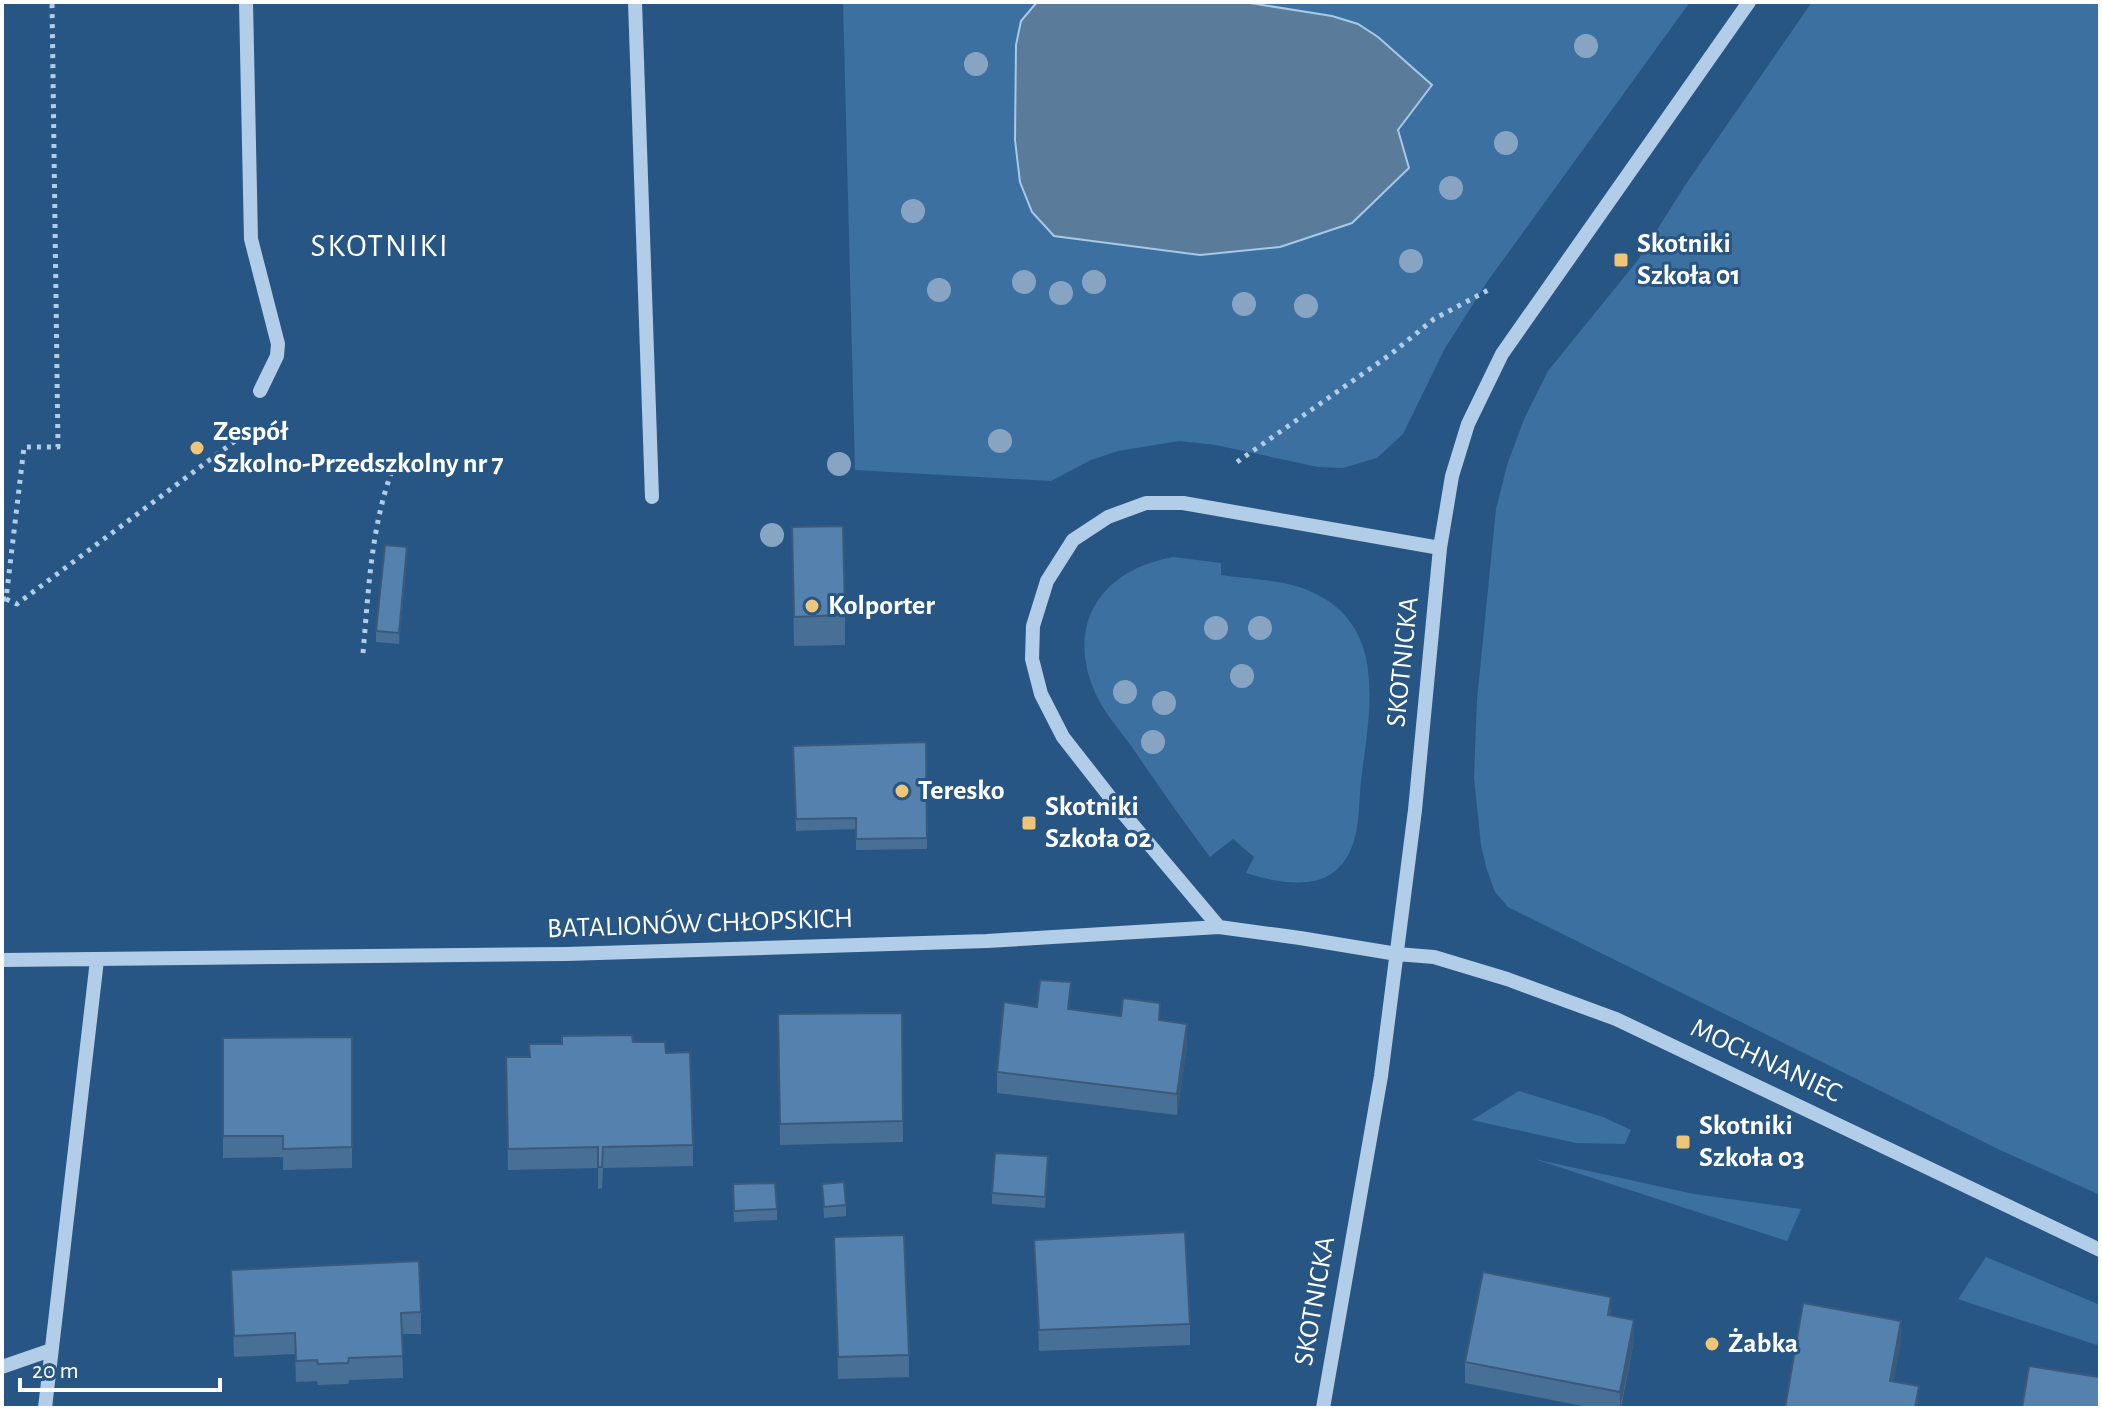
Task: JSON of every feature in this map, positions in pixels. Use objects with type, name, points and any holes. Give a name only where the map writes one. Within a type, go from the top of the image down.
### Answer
[{"type":"street","points":[[246,2],[251,239],[278,344],[277,356],[260,391]]},
{"type":"street","points":[[635,2],[652,497]]},
{"type":"street","name":"SKOTNICKA","points":[[1323,1408],[1381,1076],[1415,810],[1440,548],[1452,476],[1468,424],[1502,354],[1749,2]]},
{"type":"street","points":[[1219,927],[1063,737],[1041,694],[1032,659],[1033,626],[1047,581],[1073,540],[1108,517],[1146,503],[1183,503],[1440,548]]},
{"type":"street","name":"BATALIONÓW CHŁOPSKICH","points":[[2,960],[582,954],[987,941],[1219,927],[1397,954]]},
{"type":"street","name":"MOCHNANIEC","points":[[1397,954],[1434,957],[1507,979],[1616,1019],[2100,1250]]},
{"type":"street","points":[[45,1408],[97,960]]},
{"type":"street","points":[[2,1367],[51,1350]]},
{"type":"path","points":[[52,2],[58,447],[24,447],[4,599],[17,604],[253,428]]},
{"type":"path","points":[[1237,462],[1391,354],[1434,319],[1492,288]]},
{"type":"path","points":[[363,653],[375,533],[384,490],[397,458]]},
{"type":"shaded area","points":[[843,2],[1690,2],[1487,282],[1444,350],[1403,434],[1377,458],[1343,468],[1318,467],[1216,445],[1179,441],[1118,451],[1091,460],[1051,481],[855,470]]},
{"type":"shaded area","points":[[1037,2],[1244,2],[1332,16],[1358,24],[1378,37],[1432,85],[1398,130],[1409,168],[1352,223],[1280,247],[1200,255],[1054,236],[1032,212],[1020,182],[1015,140],[1016,45],[1021,21]]},
{"type":"shaded area","points":[[1812,2],[2100,2],[2100,1195],[1998,1149],[1508,907],[1495,892],[1487,870],[1481,845],[1474,778],[1477,700],[1496,509],[1508,462],[1525,417],[1548,371],[1638,260],[1686,184]]},
{"type":"shaded area","points":[[1173,557],[1221,563],[1221,575],[1299,587],[1328,601],[1349,620],[1361,642],[1368,668],[1370,695],[1358,817],[1349,853],[1343,863],[1325,878],[1291,882],[1246,873],[1254,857],[1233,839],[1210,857],[1095,693],[1086,661],[1085,638],[1089,618],[1098,600],[1111,585],[1129,573],[1149,563]]},
{"type":"shaded area","points":[[1519,1091],[1603,1117],[1631,1130],[1625,1144],[1576,1143],[1472,1120]]},
{"type":"shaded area","points":[[1534,1159],[1694,1194],[1801,1209],[1787,1241]]},
{"type":"shaded area","points":[[1986,1257],[2100,1305],[2097,1345],[1958,1299]]},
{"type":"building","points":[[843,526],[845,615],[794,617],[792,527]]},
{"type":"building","points":[[385,545],[407,547],[399,633],[376,631]]},
{"type":"building","points":[[926,742],[927,838],[856,839],[856,818],[796,819],[793,746]]},
{"type":"building","points":[[1040,980],[1071,982],[1068,1009],[1121,1016],[1123,998],[1160,1003],[1159,1020],[1187,1024],[1177,1094],[997,1072],[1004,1002],[1037,1007]]},
{"type":"building","points":[[902,1013],[903,1121],[780,1124],[778,1014]]},
{"type":"building","points":[[632,1035],[633,1042],[665,1042],[666,1053],[690,1052],[693,1145],[603,1147],[602,1167],[598,1167],[598,1147],[508,1149],[506,1057],[530,1057],[529,1044],[562,1044],[562,1036]]},
{"type":"building","points":[[352,1037],[352,1147],[283,1149],[283,1136],[223,1136],[223,1038]]},
{"type":"building","points":[[995,1153],[1048,1156],[1045,1197],[992,1193]]},
{"type":"building","points":[[844,1182],[846,1205],[824,1207],[822,1184]]},
{"type":"building","points":[[775,1183],[777,1209],[734,1211],[733,1184]]},
{"type":"building","points":[[1185,1232],[1190,1324],[1039,1330],[1034,1240]]},
{"type":"building","points":[[904,1235],[909,1355],[838,1357],[834,1237]]},
{"type":"building","points":[[419,1261],[421,1312],[401,1313],[403,1356],[349,1358],[348,1363],[318,1364],[317,1360],[296,1361],[295,1333],[234,1336],[231,1270]]},
{"type":"building","points":[[1483,1272],[1611,1297],[1608,1315],[1634,1320],[1620,1392],[1465,1362]]},
{"type":"building","points":[[1803,1303],[1901,1321],[1890,1381],[1919,1386],[1915,1408],[1785,1408]]},
{"type":"building","points":[[2029,1366],[2099,1377],[2100,1370],[2100,1408],[2022,1408]]},
{"type":"place","name":"Skotniki Szkoła 01","points":[[1621,260]]},
{"type":"place","name":"Zespół Szkolno-Przedszkolny nr 7","points":[[197,448]]},
{"type":"place","name":"Kolporter","points":[[812,606]]},
{"type":"place","name":"Teresko","points":[[902,791]]},
{"type":"place","name":"Skotniki Szkoła 02","points":[[1029,823]]},
{"type":"place","name":"Skotniki Szkoła 03","points":[[1683,1142]]},
{"type":"place","name":"Żabka","points":[[1712,1344]]},
{"type":"district","name":"SKOTNIKI","points":[[380,246]]}]
